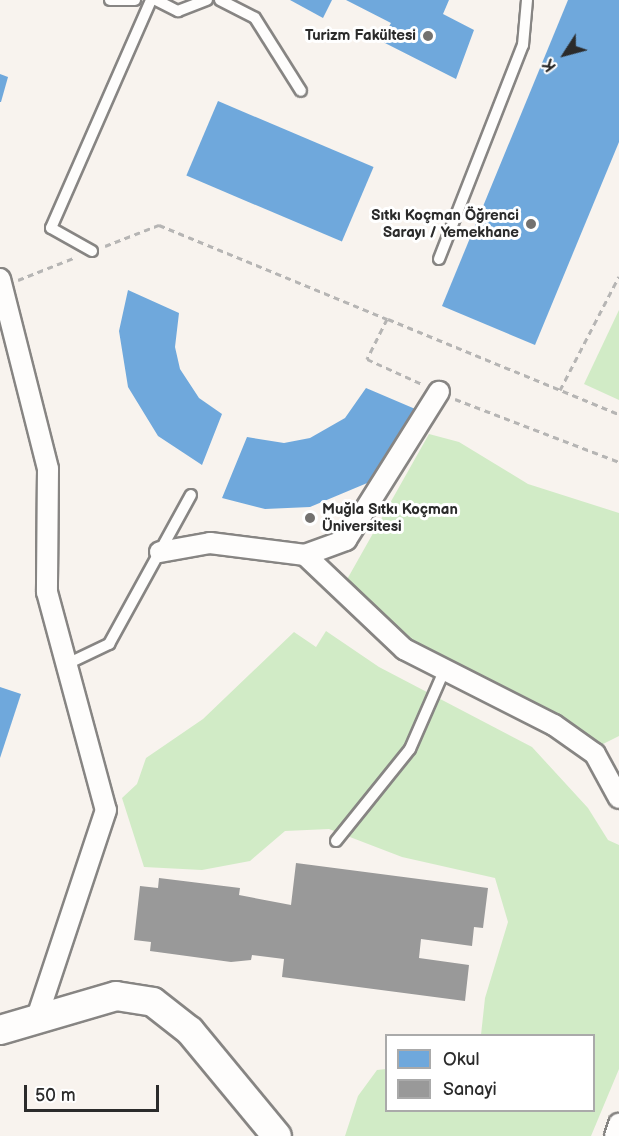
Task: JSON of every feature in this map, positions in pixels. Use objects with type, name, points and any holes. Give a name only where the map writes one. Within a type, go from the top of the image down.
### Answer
[{"type":"street","points":[[9,279],[48,469],[47,592],[106,810],[38,1015]]},
{"type":"street","points":[[160,552],[210,543],[306,555],[346,540],[439,392]]},
{"type":"street","points":[[306,555],[405,649],[444,671],[554,725],[587,748],[619,798]]},
{"type":"street","points":[[0,1030],[38,1015],[116,996],[153,1002],[190,1031],[277,1136]]},
{"type":"street","points":[[615,1136],[619,1124]]},
{"type":"lane","points":[[110,0],[135,0]]},
{"type":"lane","points":[[92,251],[51,228],[151,0]]},
{"type":"lane","points":[[156,0],[178,11],[207,0]]},
{"type":"lane","points":[[220,0],[255,18],[301,91]]},
{"type":"lane","points":[[439,259],[523,45],[527,0]]},
{"type":"lane","points":[[67,664],[109,644],[191,495]]},
{"type":"lane","points":[[336,841],[410,749],[444,671]]},
{"type":"path","points":[[9,279],[159,225],[619,414]]},
{"type":"path","points":[[560,390],[619,276]]},
{"type":"path","points":[[387,319],[367,359],[439,392],[619,462]]},
{"type":"green space","points":[[619,310],[619,400],[584,384]]},
{"type":"green space","points":[[429,434],[459,442],[528,484],[619,513],[619,736],[603,744],[565,741],[435,659],[361,603],[345,583]]},
{"type":"green space","points":[[326,631],[379,667],[532,747],[588,808],[608,840],[619,845],[619,1069],[591,1136],[345,1136],[358,1096],[377,1070],[385,1069],[385,1112],[595,1112],[595,1034],[481,1034],[485,998],[508,922],[495,878],[402,857],[329,829],[285,831],[250,861],[202,870],[144,867],[122,798],[137,784],[146,758],[203,719],[294,632],[316,647]]},
{"type":"building: Okul","name":"Turizm Fakültesi","points":[[290,0],[332,0],[323,18]]},
{"type":"building: Okul","name":"Turizm Fakültesi","points":[[346,0],[449,0],[443,14],[474,30],[456,79],[381,41],[391,23]]},
{"type":"building: Okul","name":"Sıtkı Koçman Öğrenci Sarayı / Yemekhane","points":[[568,0],[619,0],[619,142],[535,345],[442,306]]},
{"type":"building: Okul","points":[[0,74],[8,77],[1,102],[0,102]]},
{"type":"building: Okul","points":[[218,101],[374,167],[342,242],[186,176]]},
{"type":"building: Okul","points":[[128,290],[179,313],[175,347],[180,369],[199,398],[222,414],[202,465],[158,436],[128,387],[119,331]]},
{"type":"building: Okul","points":[[366,388],[427,414],[372,481],[310,507],[265,509],[222,498],[247,437],[284,443],[310,438],[345,418]]},
{"type":"building: Okul","points":[[0,687],[21,694],[0,758]]},
{"type":"building: Sanayi","points":[[296,863],[488,888],[483,928],[474,927],[472,946],[421,939],[419,958],[469,965],[465,1001],[282,977],[284,959],[252,955],[251,960],[231,962],[150,951],[151,942],[134,940],[140,886],[158,888],[159,878],[240,888],[239,895],[291,905]]},
{"type":"place","name":"Turizm Fakültesi","points":[[428,36]]},
{"type":"place","name":"Sıtkı Koçman Öğrenci Sarayı / Yemekhane","points":[[531,224]]},
{"type":"place","name":"Muğla Sıtkı Koçman Üniversitesi","points":[[310,518]]}]
